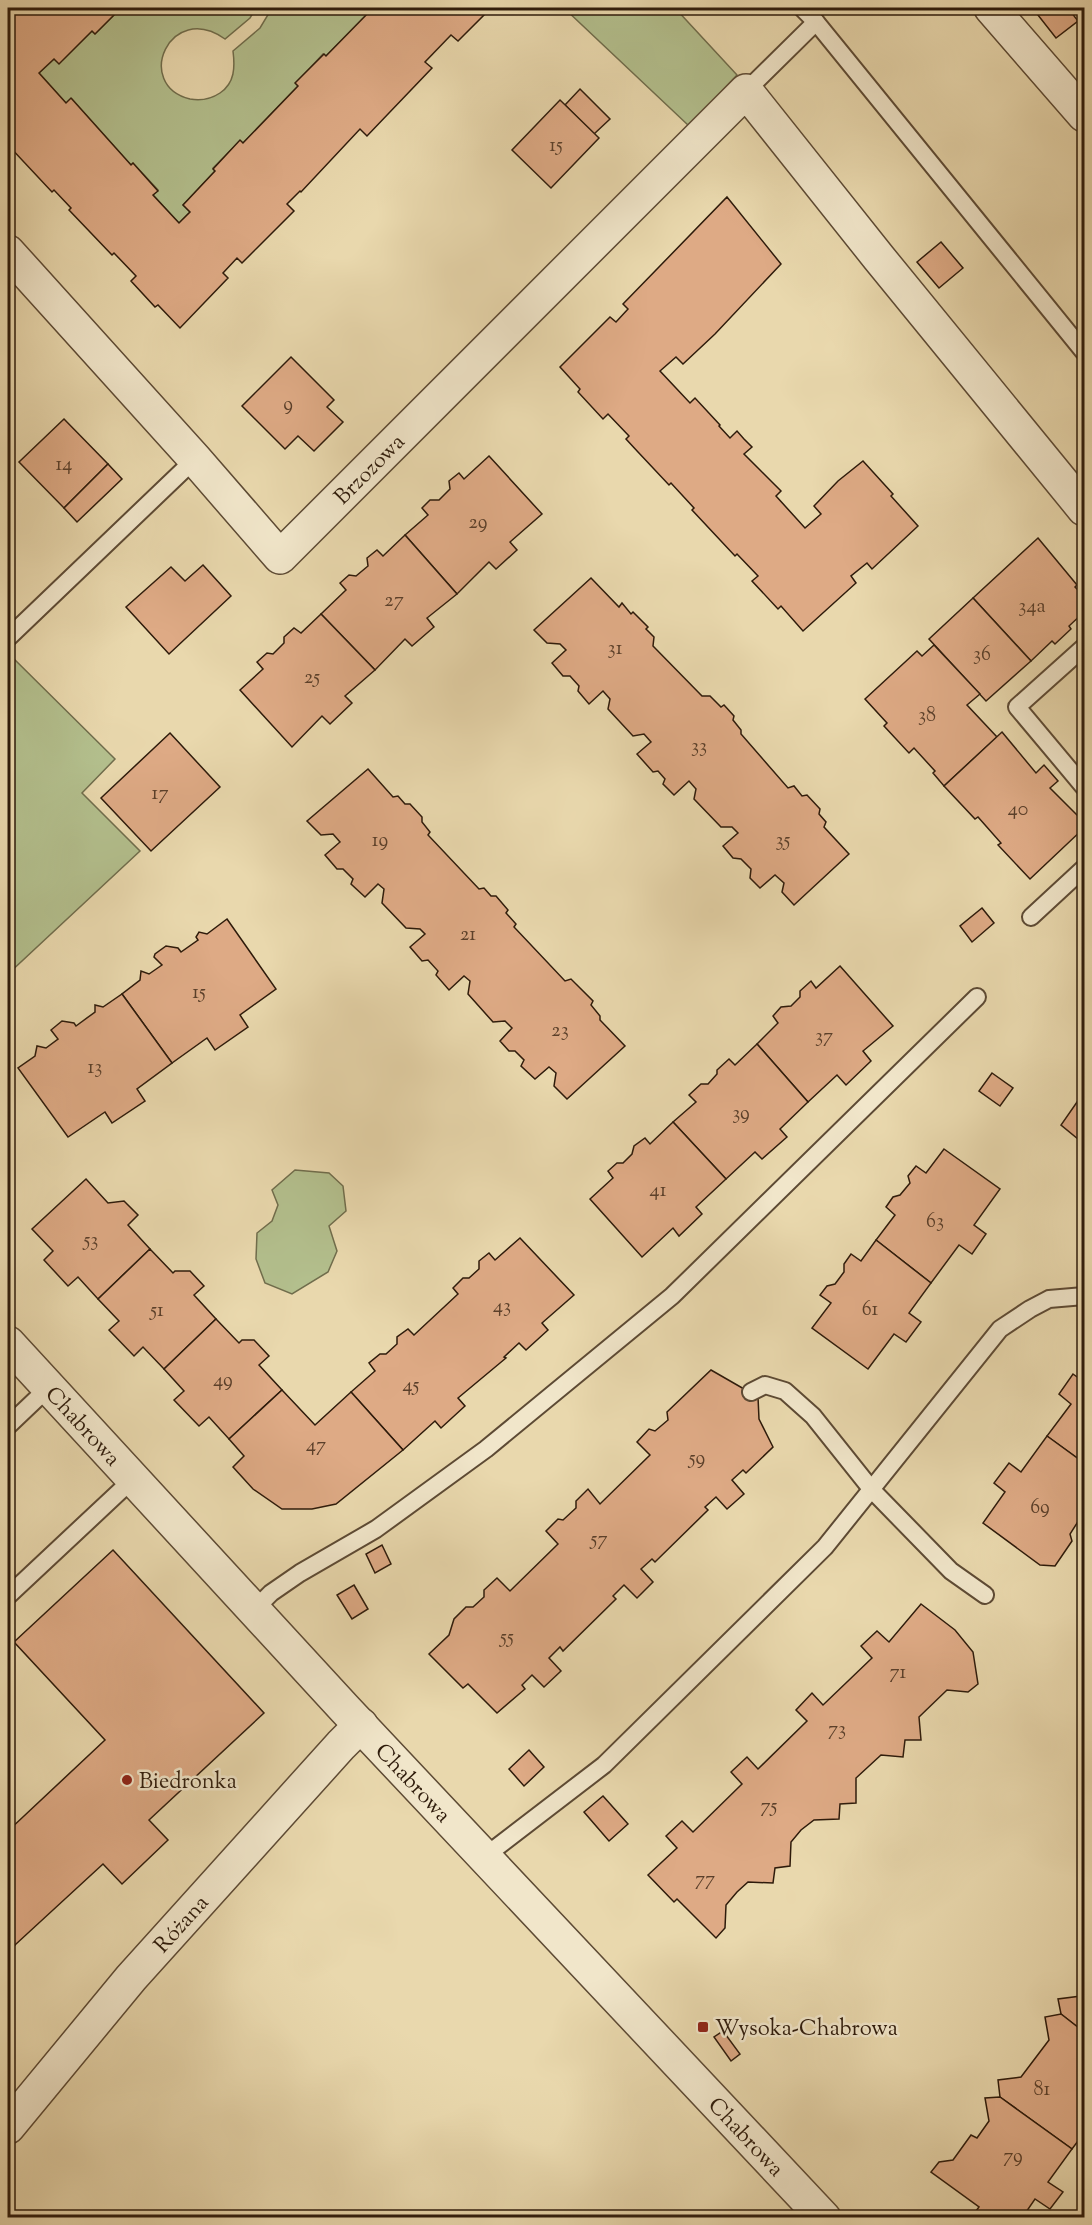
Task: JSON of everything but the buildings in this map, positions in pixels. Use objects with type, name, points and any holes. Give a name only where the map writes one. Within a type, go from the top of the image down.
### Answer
[{"type":"street","points":[[991,8],[1084,115]]},
{"type":"street","points":[[746,91],[1084,509]]},
{"type":"street","name":"Brzozowa","points":[[8,252],[280,557],[746,91]]},
{"type":"street","name":"Chabrowa","points":[[8,1343],[134,1478],[196,1550],[824,2217]]},
{"type":"street","name":"Różana","points":[[8,2127],[131,1978],[361,1725]]},
{"type":"lane","points":[[802,8],[816,22],[1084,352]]},
{"type":"lane","points":[[746,91],[816,22]]},
{"type":"lane","points":[[8,638],[195,459]]},
{"type":"lane","points":[[1081,777],[1017,707],[1084,647]]},
{"type":"lane","points":[[1031,917],[1084,868]]},
{"type":"lane","points":[[254,1610],[271,1593],[300,1573],[376,1529],[486,1449],[664,1303],[977,997]]},
{"type":"lane","points":[[484,1857],[604,1765],[825,1547],[1000,1329],[1049,1299],[1084,1296]]},
{"type":"lane","points":[[751,1392],[765,1385],[785,1391],[813,1416],[872,1490],[951,1571],[985,1595]]},
{"type":"lane","points":[[8,1426],[49,1387]]},
{"type":"lane","points":[[8,1596],[134,1478]]},
{"type":"green space","points":[[121,8],[256,8],[250,18],[225,39],[205,30],[188,30],[175,37],[166,49],[162,64],[164,78],[173,91],[198,100],[217,95],[225,89],[234,69],[233,51],[260,28],[272,8],[373,8],[326,56],[323,54],[296,83],[298,86],[243,143],[240,141],[213,168],[215,171],[183,205],[190,212],[179,223],[153,195],[158,190],[133,163],[131,165],[72,99],[66,103],[39,73],[54,59],[59,63],[92,31],[95,34]]},
{"type":"green space","points":[[564,8],[675,8],[737,75],[689,126]]},
{"type":"green space","points":[[8,653],[115,759],[82,793],[140,851],[8,974]]},
{"type":"green space","points":[[295,1170],[329,1173],[343,1186],[346,1211],[329,1226],[337,1251],[328,1272],[292,1294],[265,1283],[256,1259],[257,1233],[272,1221],[278,1205],[272,1190]]},
{"type":"place","name":"Biedronka","points":[[127,1780]]},
{"type":"place","name":"Wysoka-Chabrowa","points":[[703,2027]]}]
